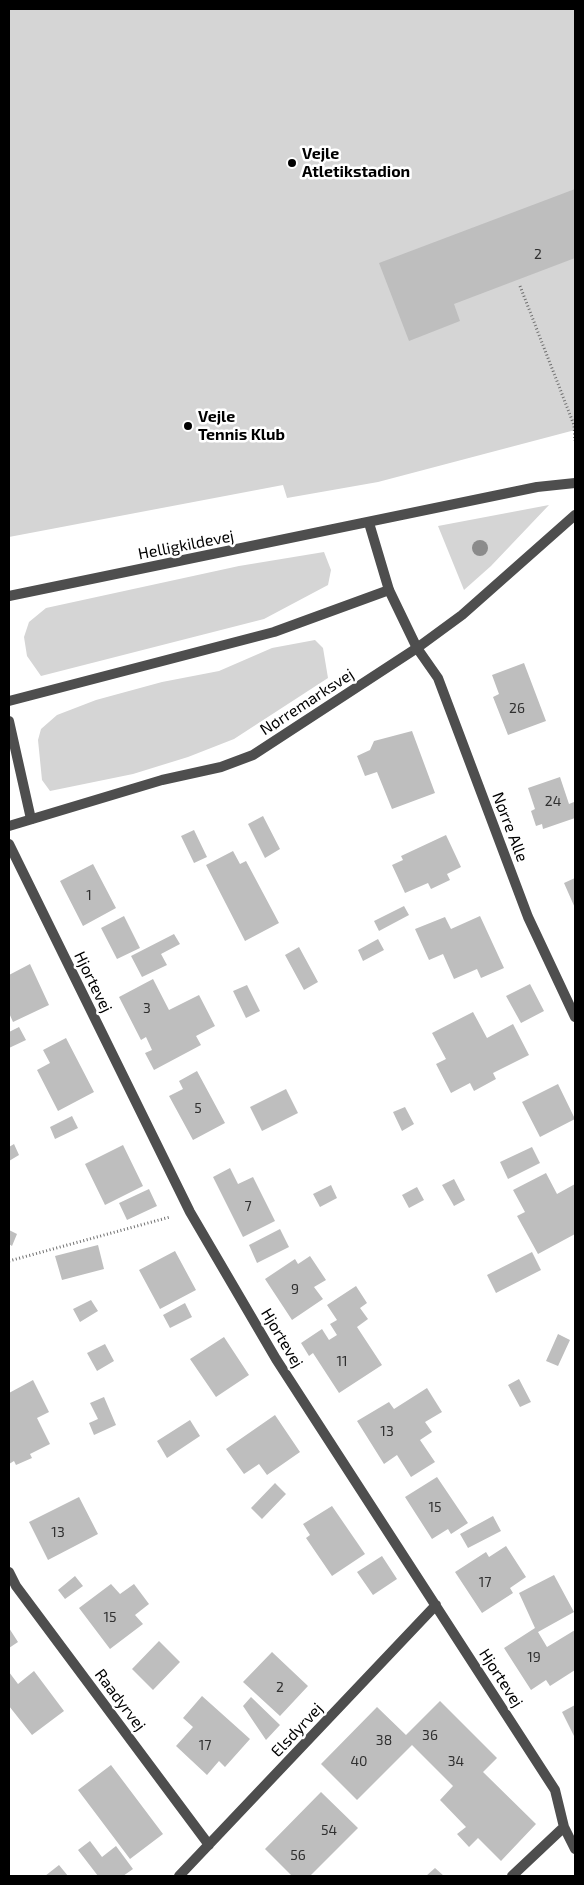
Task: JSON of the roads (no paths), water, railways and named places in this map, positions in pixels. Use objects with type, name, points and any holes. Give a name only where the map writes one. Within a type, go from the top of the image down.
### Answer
[{"type":"street","name":"Helligkildevej","points":[[9,596],[537,487],[575,483]]},
{"type":"street","name":"Nørremarksvej","points":[[9,826],[162,780],[221,766],[253,755],[417,648],[462,615],[575,515]]},
{"type":"street","points":[[369,523],[389,590],[417,648]]},
{"type":"street","points":[[9,701],[274,632],[389,590]]},
{"type":"street","name":"Nørre Alle","points":[[417,648],[438,678],[528,917],[575,1017]]},
{"type":"street","points":[[9,721],[31,819]]},
{"type":"street","name":"Hjortevej","points":[[9,844],[190,1212],[276,1359],[555,1790],[564,1827],[575,1849]]},
{"type":"street","name":"Raadyrvej","points":[[9,1572],[22,1594],[209,1845]]},
{"type":"street","name":"Elsdyrvej","points":[[180,1876],[436,1604]]},
{"type":"street","points":[[512,1876],[564,1827]]},
{"type":"place","name":"Vejle Atletikstadion","points":[[292,163]]},
{"type":"place","name":"Vejle Tennis Klub","points":[[188,426]]}]
